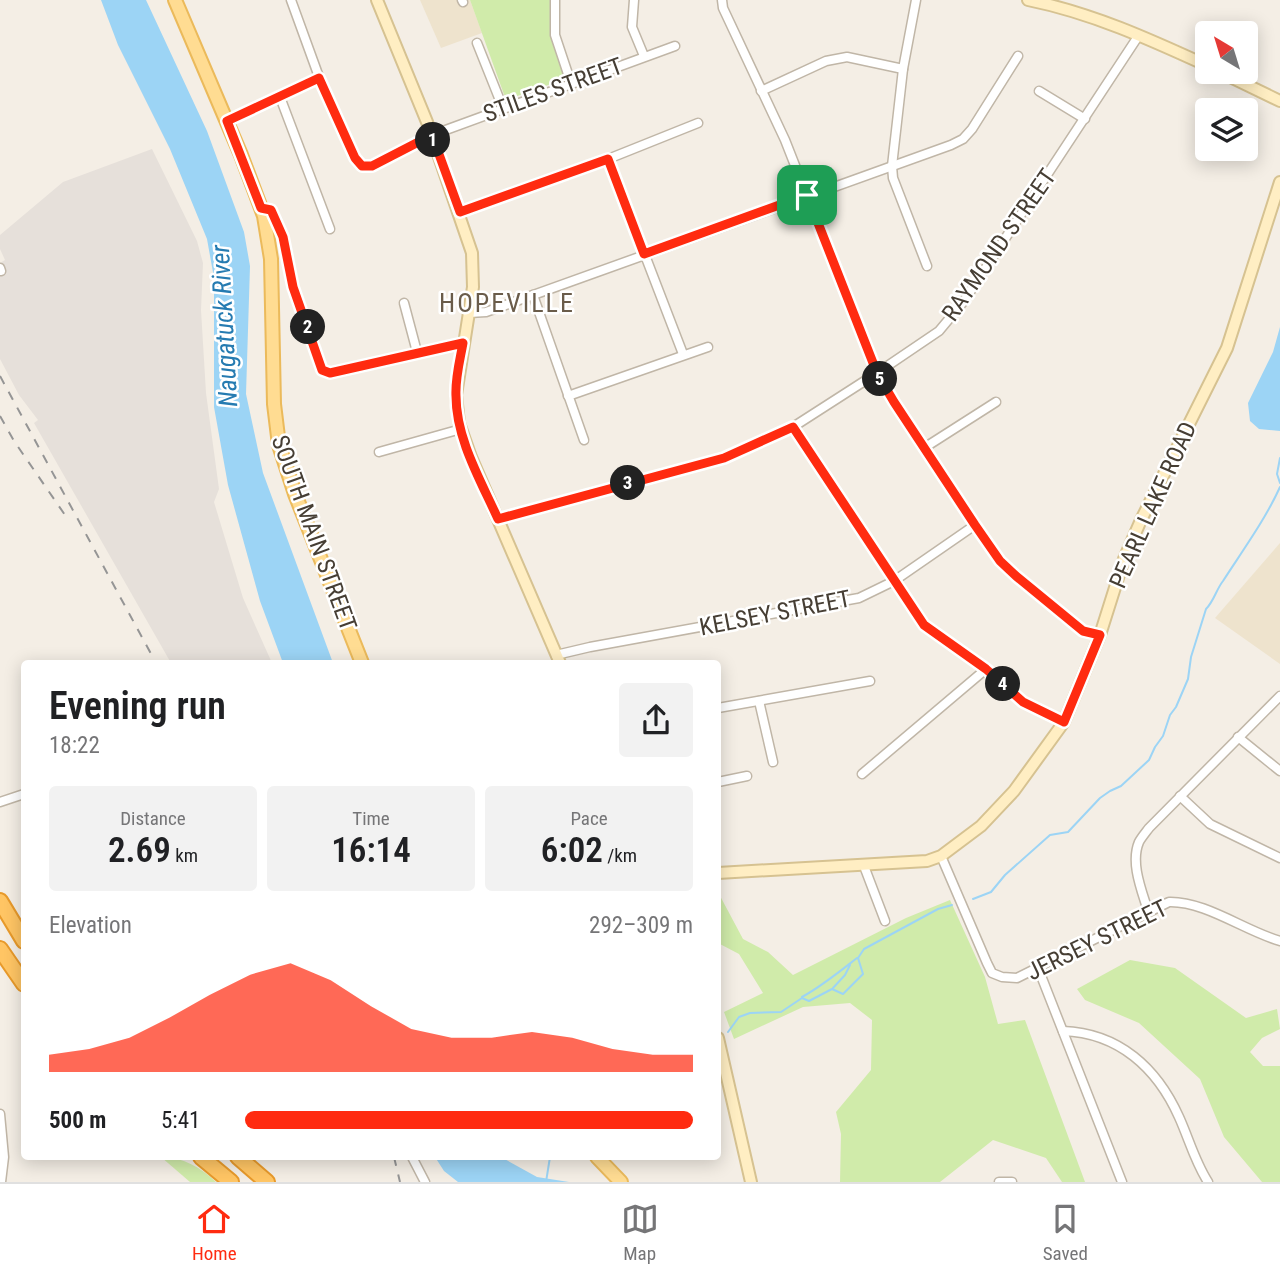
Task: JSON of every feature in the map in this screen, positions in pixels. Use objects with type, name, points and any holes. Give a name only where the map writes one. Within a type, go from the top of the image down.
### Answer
[{"type":"highway","points":[[0,901],[21,936]]},
{"type":"highway","points":[[0,948],[21,980]]},
{"type":"highway","points":[[205,1160],[231,1182]]},
{"type":"highway","points":[[241,1160],[267,1182]]},
{"type":"main road","name":"SOUTH MAIN STREET","points":[[175,0],[261,208],[271,260],[274,404],[279,444],[295,494],[358,660]]},
{"type":"main road","points":[[377,0],[432,135],[460,212],[473,258],[474,281],[456,390],[461,429],[558,659]]},
{"type":"main road","points":[[1028,0],[1080,12],[1195,60]]},
{"type":"main road","points":[[1245,84],[1280,101]]},
{"type":"main road","name":"PEARL LAKE ROAD","points":[[721,873],[918,862],[941,856],[981,826],[1014,791],[1064,722],[1100,635],[1124,559],[1227,348],[1280,182]]},
{"type":"main road","points":[[721,1051],[751,1182]]},
{"type":"main road","points":[[600,1160],[621,1182]]},
{"type":"street","points":[[227,121],[319,78],[291,0]]},
{"type":"street","points":[[555,0],[555,35],[571,83]]},
{"type":"street","points":[[634,0],[632,27],[644,56]]},
{"type":"street","points":[[722,0],[723,8],[785,140],[877,373],[1000,561],[1083,631],[1100,635]]},
{"type":"street","points":[[916,0],[892,148],[892,166],[893,178],[927,266]]},
{"type":"street","name":"RAYMOND STREET","points":[[498,519],[724,458],[793,427],[939,331],[952,318],[1139,35]]},
{"type":"street","points":[[477,43],[503,108]]},
{"type":"street","name":"STILES STREET","points":[[319,78],[355,158],[362,166],[372,166],[432,135],[675,46]]},
{"type":"street","points":[[469,313],[486,312],[533,296],[962,139],[972,129],[1018,56]]},
{"type":"street","points":[[761,91],[826,61],[846,57],[904,69]]},
{"type":"street","points":[[1039,91],[1085,118]]},
{"type":"street","points":[[280,97],[330,229]]},
{"type":"street","points":[[460,212],[608,159],[698,122]]},
{"type":"street","points":[[608,159],[683,354]]},
{"type":"street","points":[[261,208],[271,210],[280,228],[293,287],[312,336],[320,367],[324,371],[330,373],[463,343]]},
{"type":"street","points":[[533,296],[584,440]]},
{"type":"street","points":[[404,303],[417,352]]},
{"type":"street","points":[[568,396],[708,347]]},
{"type":"street","points":[[924,448],[996,402]]},
{"type":"street","points":[[793,427],[924,625],[986,669],[1023,702],[1064,722]]},
{"type":"street","points":[[379,452],[461,429]]},
{"type":"street","name":"KELSEY STREET","points":[[558,659],[603,644],[859,598],[894,581],[975,525]]},
{"type":"street","points":[[862,774],[986,669]]},
{"type":"street","points":[[721,707],[870,681]]},
{"type":"street","points":[[1148,911],[1139,881],[1136,859],[1138,843],[1149,828],[1280,696]]},
{"type":"street","points":[[759,701],[773,762]]},
{"type":"street","points":[[1238,737],[1280,771]]},
{"type":"street","points":[[721,781],[747,776]]},
{"type":"street","points":[[0,802],[21,795]]},
{"type":"street","points":[[1180,796],[1210,824],[1280,859]]},
{"type":"street","name":"JERSEY STREET","points":[[941,856],[992,974],[1002,977],[1017,978],[1169,902],[1181,902],[1280,941]]},
{"type":"street","points":[[864,866],[885,921]]},
{"type":"street","points":[[1038,968],[1122,1182]]},
{"type":"street","points":[[1063,1031],[1081,1031],[1101,1037],[1142,1061],[1168,1094],[1200,1169],[1209,1182]]},
{"type":"street","points":[[0,1114],[5,1157],[1,1182]]},
{"type":"street","points":[[414,1160],[425,1182]]},
{"type":"street","points":[[999,1182],[1012,1182]]},
{"type":"shaded area","points":[[420,0],[470,0],[482,33],[441,48]]},
{"type":"shaded area","points":[[152,149],[197,241],[203,263],[201,310],[206,393],[219,489],[214,502],[243,598],[271,660],[169,660],[34,423],[38,420],[19,395],[0,359],[0,263],[5,260],[0,249],[0,235],[63,182]]},
{"type":"shaded area","points":[[1280,543],[1280,664],[1215,618]]},
{"type":"green space","points":[[470,0],[551,0],[550,30],[565,79],[506,100]]},
{"type":"green space","points":[[721,898],[743,939],[768,952],[793,975],[906,918],[950,900],[985,977],[998,1024],[1025,1020],[1085,1182],[1062,1182],[1046,1158],[993,1140],[940,1182],[840,1182],[841,1134],[836,1112],[871,1070],[872,1020],[850,1003],[803,1007],[734,1039],[724,1012],[763,993],[739,954],[721,945]]},
{"type":"green space","points":[[1130,960],[1175,968],[1246,1018],[1277,1009],[1280,1029],[1262,1038],[1250,1052],[1263,1066],[1280,1066],[1280,1182],[1262,1182],[1224,1137],[1200,1079],[1139,1023],[1085,1000],[1077,989]]},
{"type":"green space","points":[[164,1160],[180,1160],[191,1164],[216,1182],[190,1182]]},
{"type":"water","name":"Naugatuck River","points":[[101,0],[146,0],[207,131],[244,232],[250,266],[246,394],[263,473],[332,660],[282,660],[260,601],[228,485],[214,407],[214,278],[207,239],[170,149],[118,45]]},
{"type":"water","points":[[1280,327],[1280,431],[1259,429],[1250,421],[1248,403],[1273,352]]},
{"type":"water","points":[[437,1160],[506,1160],[537,1177],[569,1182],[458,1182],[444,1171]]},
{"type":"waterway","points":[[1280,458],[1277,474],[1280,483]]},
{"type":"waterway","points":[[973,899],[991,892],[1005,875],[1050,835],[1068,832],[1100,798],[1121,786],[1149,760],[1163,736],[1188,679],[1191,657],[1206,609],[1261,523],[1280,487]]},
{"type":"waterway","points":[[728,1032],[739,1017],[750,1013],[781,1012],[802,998],[809,1001],[832,989],[843,994],[863,974],[858,958],[864,949],[938,909],[952,905]]},
{"type":"waterway","points":[[802,997],[857,958]]},
{"type":"waterway","points":[[833,988],[850,965]]},
{"type":"waterway","points":[[546,1182],[550,1160]]},
{"type":"railway","points":[[0,376],[154,660]]},
{"type":"railway","points":[[0,416],[65,515]]},
{"type":"railway","points":[[395,1160],[400,1182]]},
{"type":"district","name":"HOPEVILLE","points":[[507,303]]},
{"type":"route","points":[[319,78],[355,158],[362,166],[372,166],[432,135],[460,212],[608,159],[644,254],[807,195],[877,373],[975,525],[1000,561],[1016,576],[1083,631],[1100,635],[1064,722],[1023,702],[986,669],[924,625],[793,427],[724,458],[498,519],[462,435],[458,417],[456,390],[463,343],[391,357],[330,373],[322,370],[293,287],[280,228],[271,210],[261,208],[227,121],[319,78]]}]
